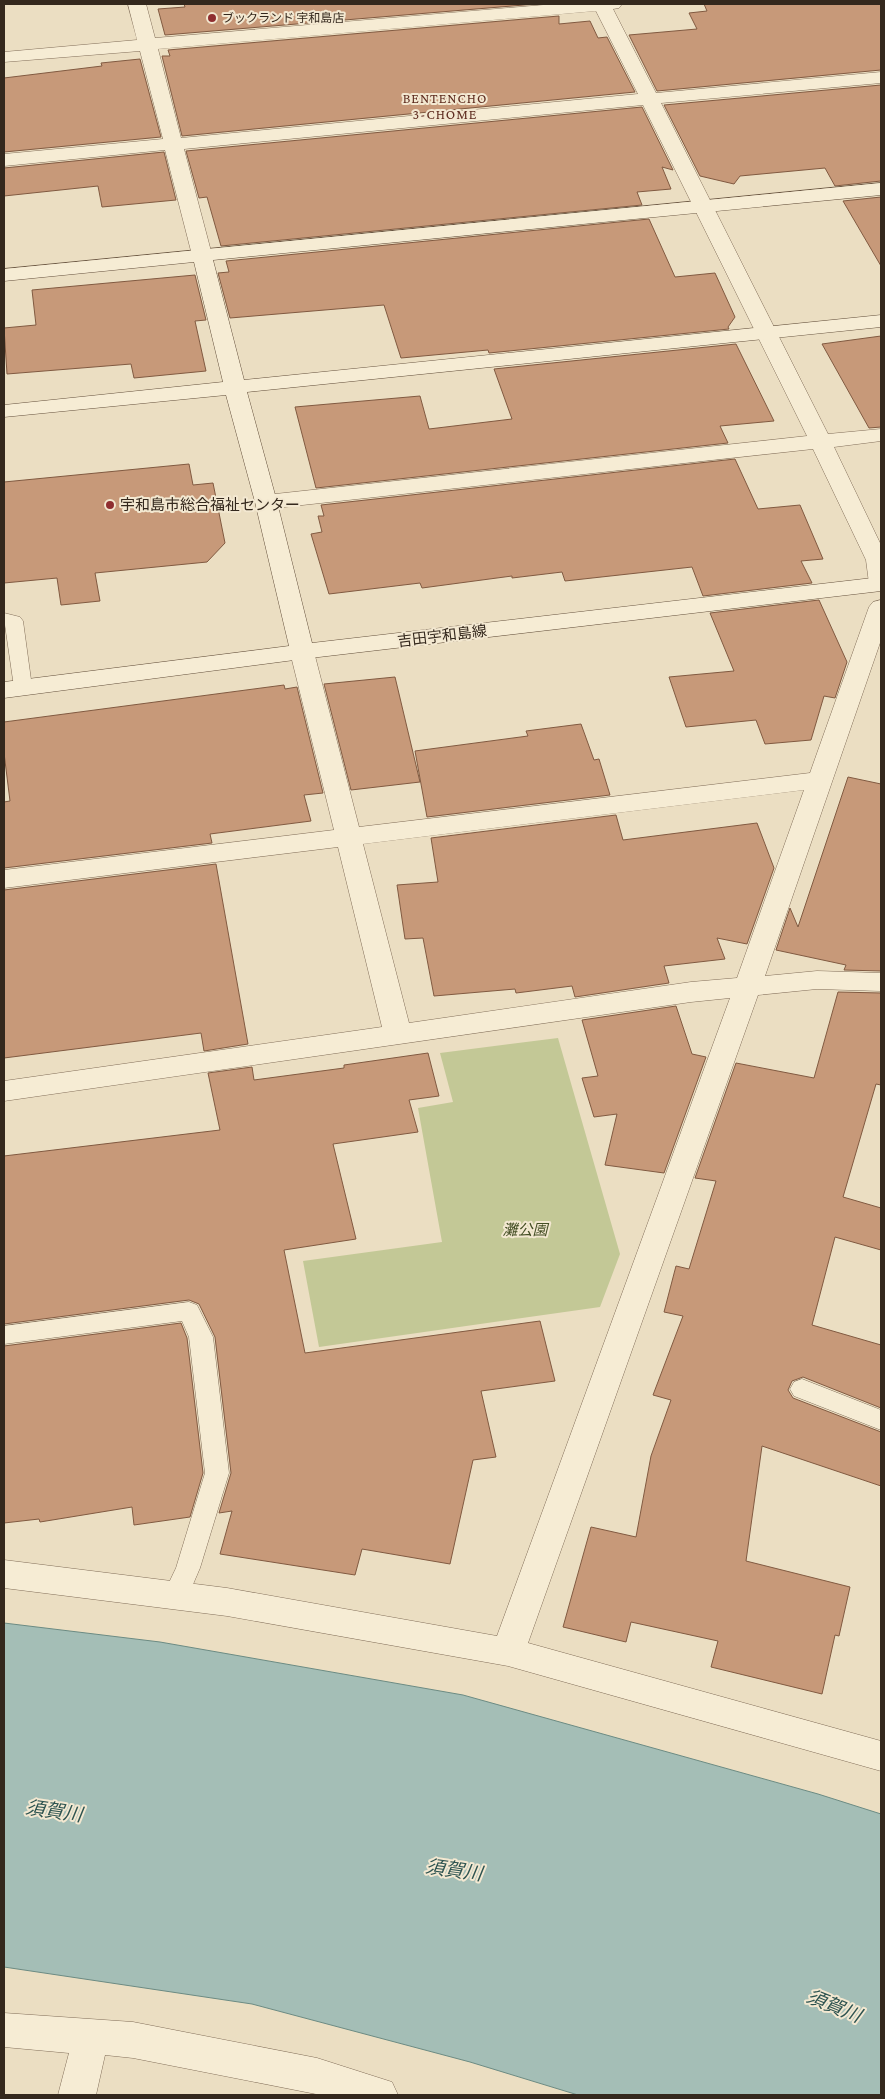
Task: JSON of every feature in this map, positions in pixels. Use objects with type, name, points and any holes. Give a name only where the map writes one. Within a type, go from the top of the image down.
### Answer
[{"type":"street","points":[[137,4],[266,502],[398,1035]]},
{"type":"street","points":[[4,57],[606,4],[650,98],[821,442],[877,560],[881,584]]},
{"type":"street","points":[[4,160],[881,77]]},
{"type":"street","points":[[4,275],[881,188]]},
{"type":"street","points":[[4,411],[881,321]]},
{"type":"street","points":[[266,502],[881,436]]},
{"type":"street","name":"吉田宇和島線","points":[[14,689],[302,652],[881,584]]},
{"type":"street","points":[[508,1652],[748,985],[881,607]]},
{"type":"street","points":[[4,880],[820,780]]},
{"type":"street","points":[[4,1091],[748,985],[818,980],[881,982]]},
{"type":"street","points":[[4,1574],[227,1602],[508,1652],[881,1756]]},
{"type":"street","points":[[4,2030],[133,2040],[317,2076],[380,2095]]},
{"type":"street","points":[[77,2095],[91,2037]]},
{"type":"lane","points":[[4,619],[14,621],[14,689]]},
{"type":"lane","points":[[4,1335],[189,1311],[201,1337],[217,1473],[188,1568],[176,1595]]},
{"type":"lane","points":[[802,1389],[881,1420]]},
{"type":"green space","name":"灘公園","points":[[558,1038],[620,1254],[600,1307],[319,1347],[303,1261],[442,1242],[418,1108],[453,1102],[440,1053]]},
{"type":"water","name":"須賀川","points":[[4,1623],[160,1642],[463,1695],[818,1794],[881,1814],[881,2095],[578,2095],[470,2062],[252,2004],[4,1967]]},
{"type":"building","points":[[184,4],[536,4],[165,35],[158,9],[185,7]]},
{"type":"building","points":[[704,4],[881,4],[881,70],[657,91],[629,35],[697,29],[689,13],[707,11]]},
{"type":"building","points":[[559,16],[559,24],[590,21],[598,38],[607,37],[635,92],[182,136],[162,56],[170,56],[168,50]]},
{"type":"building","points":[[140,59],[161,137],[4,152],[4,78],[102,66],[101,63]]},
{"type":"building","points":[[881,85],[881,181],[835,186],[825,168],[740,176],[734,184],[700,176],[664,105]]},
{"type":"building","points":[[642,107],[673,170],[662,167],[671,189],[637,192],[642,205],[221,246],[207,197],[199,198],[186,151]]},
{"type":"building","points":[[164,152],[176,200],[102,207],[98,186],[4,196],[4,168]]},
{"type":"building","points":[[881,197],[881,266],[843,201]]},
{"type":"building","points":[[649,219],[675,277],[715,273],[735,317],[728,327],[729,329],[489,353],[488,350],[401,358],[384,305],[230,318],[218,273],[229,272],[226,261]]},
{"type":"building","points":[[195,275],[206,320],[195,321],[206,371],[134,378],[131,364],[7,374],[4,328],[36,325],[32,290]]},
{"type":"building","points":[[881,336],[881,427],[869,428],[822,344]]},
{"type":"building","points":[[736,344],[774,421],[720,426],[728,443],[316,488],[295,407],[420,396],[429,429],[512,419],[494,369]]},
{"type":"building","points":[[735,459],[758,509],[800,505],[823,559],[801,561],[812,583],[703,596],[692,567],[565,581],[562,572],[512,578],[512,576],[422,588],[420,583],[329,594],[311,534],[322,532],[318,516],[324,516],[321,505]]},
{"type":"building","name":"宇和島市総合福祉センター","points":[[189,464],[193,485],[213,483],[225,543],[207,562],[95,573],[100,601],[61,605],[57,578],[4,583],[4,482]]},
{"type":"building","points":[[819,600],[847,662],[835,698],[824,696],[811,740],[765,744],[756,720],[686,727],[669,677],[734,671],[710,613]]},
{"type":"building","points":[[395,677],[420,782],[351,790],[324,684]]},
{"type":"building","points":[[284,685],[285,689],[297,687],[323,793],[304,795],[311,821],[210,834],[212,843],[4,868],[4,802],[10,801],[4,753],[4,722]]},
{"type":"building","points":[[581,724],[594,760],[599,759],[610,795],[427,817],[415,751],[528,736],[526,731]]},
{"type":"building","points":[[848,777],[881,784],[881,971],[844,970],[846,965],[776,950],[790,908],[798,927]]},
{"type":"building","points":[[616,815],[623,840],[757,823],[774,868],[747,944],[717,938],[725,959],[664,966],[669,983],[575,997],[572,986],[516,993],[515,989],[434,996],[423,938],[405,939],[397,885],[438,882],[431,838]]},
{"type":"building","points":[[216,864],[248,1044],[204,1051],[201,1033],[4,1058],[4,890]]},
{"type":"building","points":[[838,992],[881,993],[881,1085],[876,1084],[843,1197],[881,1208],[881,1250],[835,1237],[812,1325],[881,1345],[881,1408],[803,1377],[792,1381],[788,1390],[793,1398],[881,1432],[881,1486],[762,1446],[746,1561],[850,1587],[839,1636],[835,1635],[822,1694],[711,1667],[718,1641],[631,1622],[626,1642],[563,1627],[591,1527],[636,1537],[651,1456],[671,1400],[653,1395],[683,1316],[664,1312],[676,1266],[689,1269],[716,1181],[695,1178],[736,1063],[814,1078]]},
{"type":"building","points":[[676,1006],[692,1054],[706,1057],[664,1173],[605,1165],[617,1114],[594,1117],[582,1078],[598,1076],[582,1020]]},
{"type":"building","points":[[428,1053],[439,1096],[409,1100],[418,1132],[333,1144],[356,1239],[284,1250],[305,1353],[540,1321],[555,1381],[481,1391],[496,1457],[473,1460],[450,1564],[362,1549],[355,1575],[220,1554],[232,1511],[219,1513],[231,1473],[215,1337],[199,1304],[189,1300],[4,1324],[4,1156],[220,1130],[208,1073],[252,1067],[254,1080],[344,1068],[344,1065]]},
{"type":"building","points":[[181,1323],[187,1338],[203,1473],[190,1517],[134,1525],[132,1507],[40,1522],[39,1519],[4,1523],[4,1346]]},
{"type":"place","name":"ブックランド 宇和島店","points":[[212,18]]},
{"type":"place","name":"宇和島市総合福祉センター","points":[[110,505]]},
{"type":"district","name":"BENTENCHO 3-CHOME","points":[[445,106]]}]
